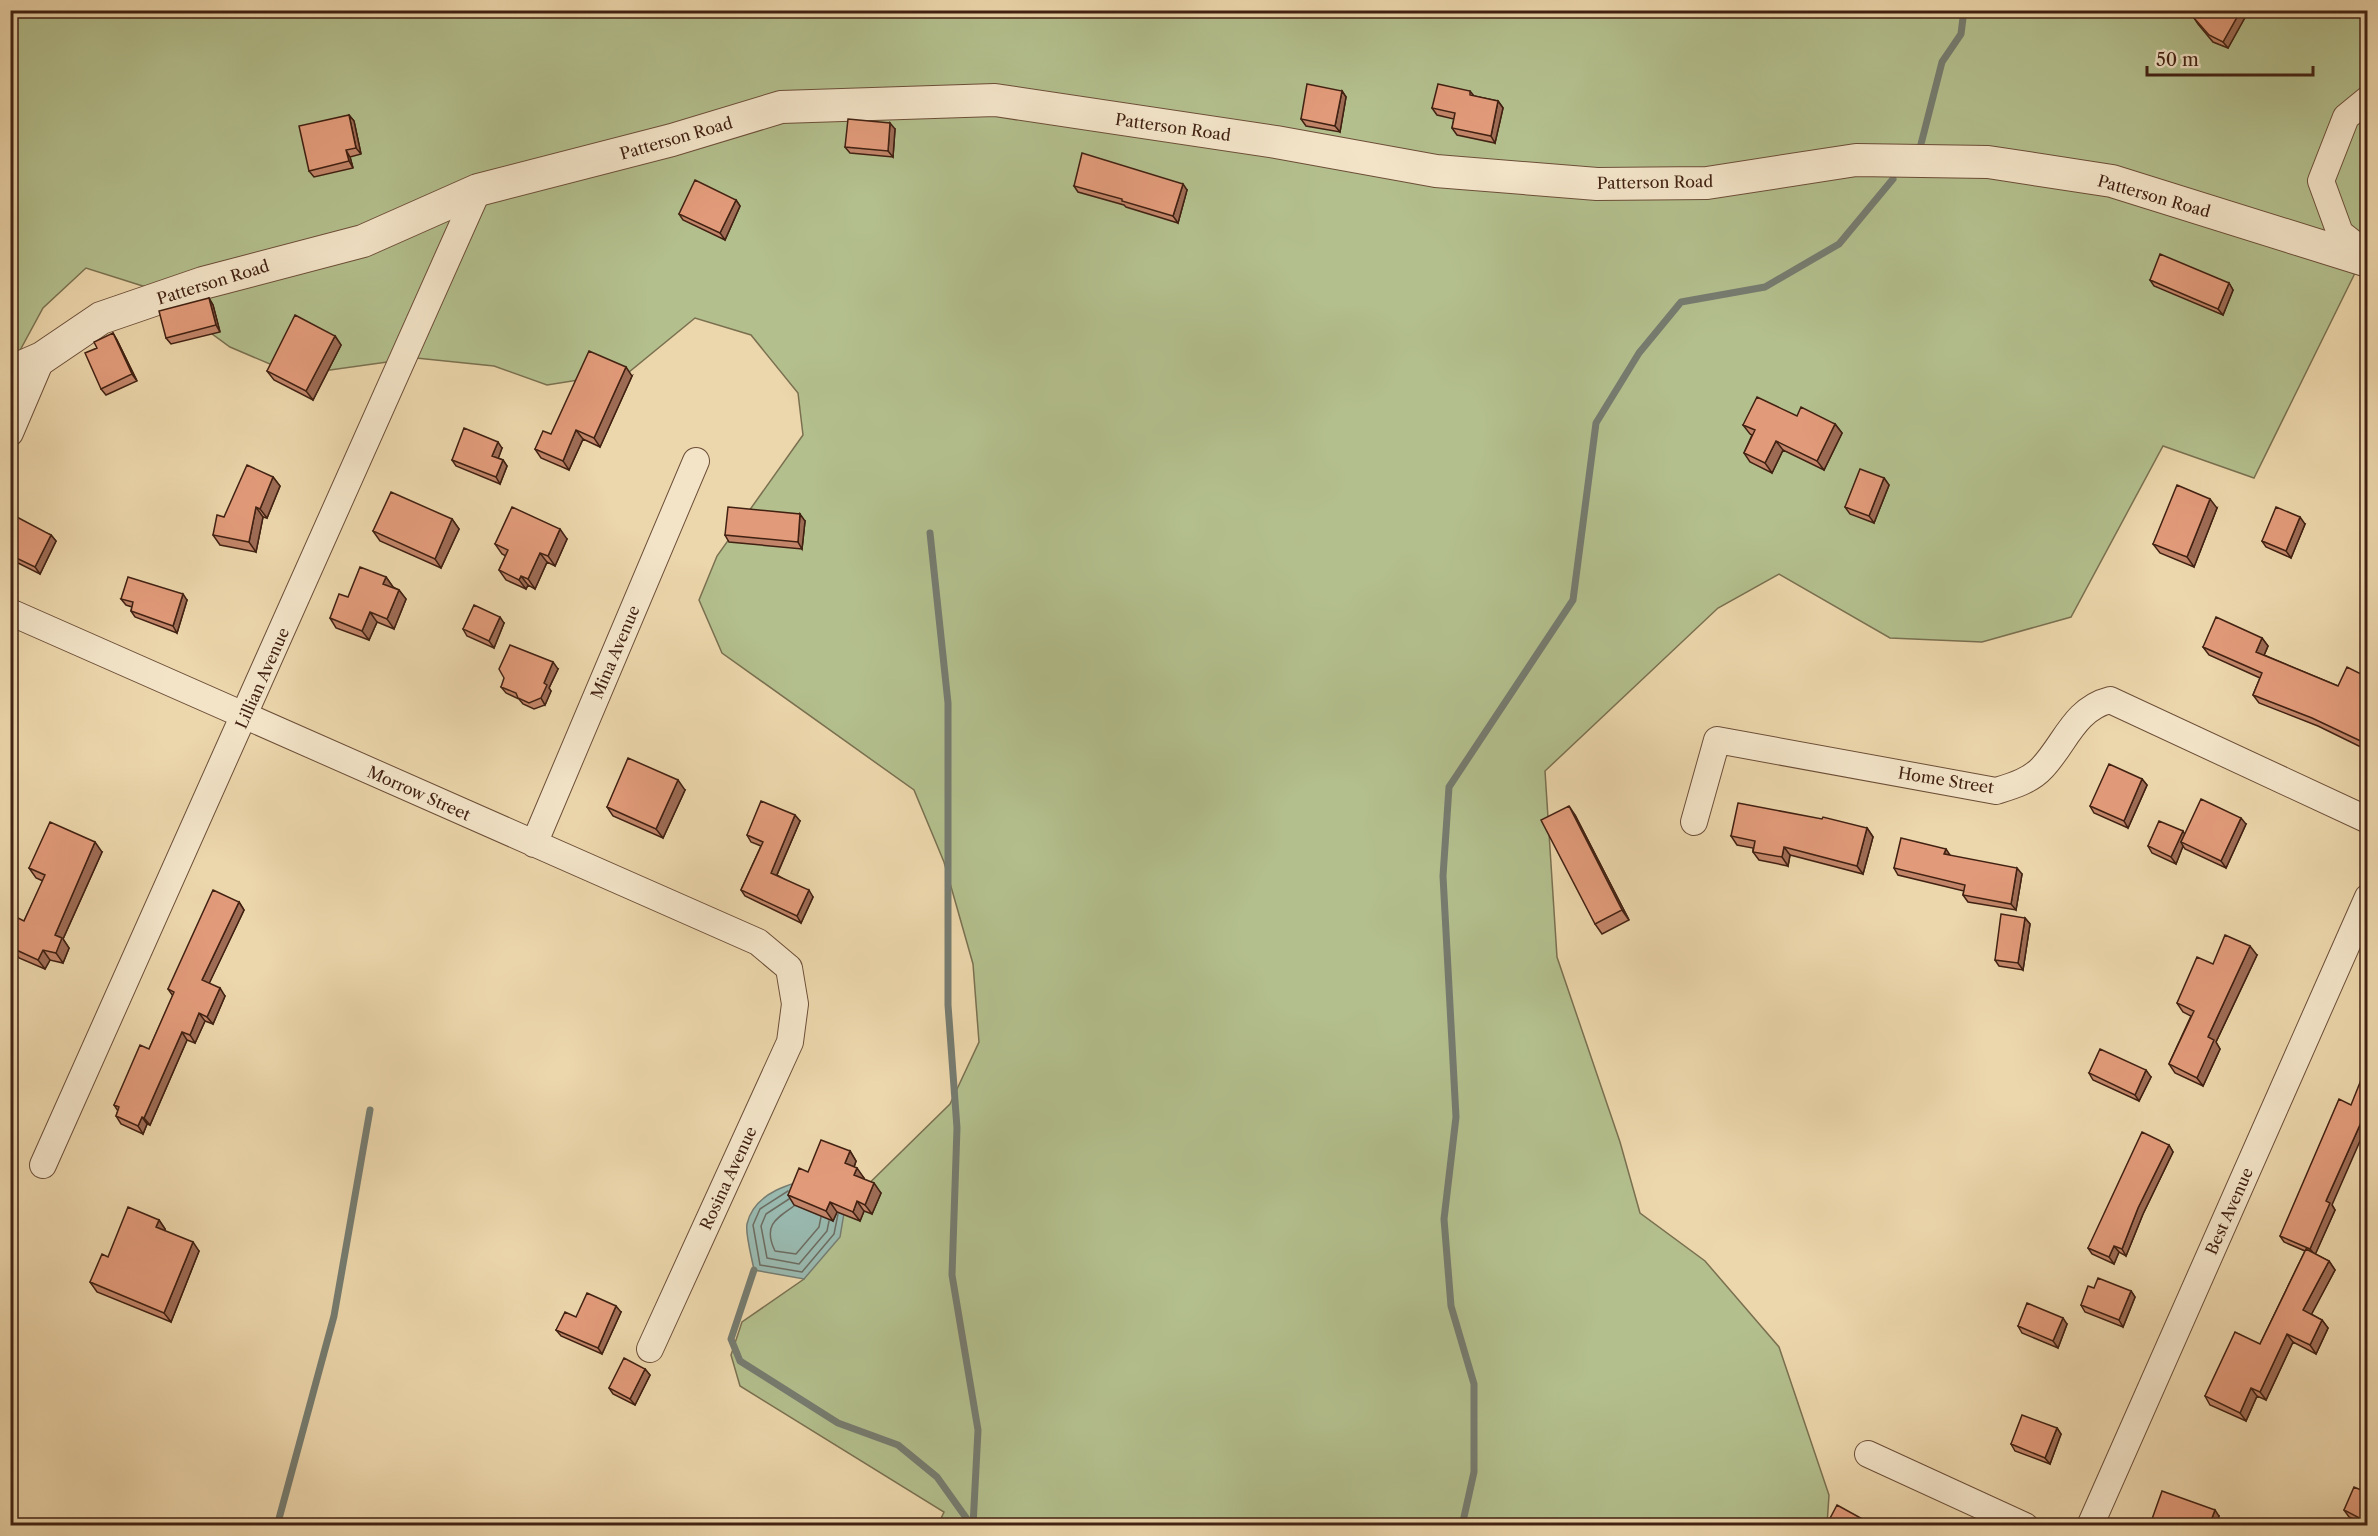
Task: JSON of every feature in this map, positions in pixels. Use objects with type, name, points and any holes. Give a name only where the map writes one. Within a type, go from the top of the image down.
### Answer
[{"type":"street","points":[[2367,99],[2346,117],[2321,181],[2340,233],[2367,255]]},
{"type":"street","name":"Patterson Road","points":[[10,372],[42,358],[101,318],[203,283],[363,241],[478,190],[672,140],[781,107],[994,100],[1276,142],[1436,171],[1597,184],[1707,183],[1856,160],[1988,162],[2112,181],[2367,261]]},
{"type":"street","name":"Lillian Avenue","points":[[43,1165],[478,190]]},
{"type":"street","points":[[10,433],[42,358]]},
{"type":"street","name":"Mina Avenue","points":[[534,844],[696,461]]},
{"type":"street","name":"Morrow Street","points":[[10,612],[758,942],[789,968],[795,1004]]},
{"type":"street","name":"Home Street","points":[[1694,822],[1717,740],[1995,791],[2018,784],[2041,770],[2079,718],[2096,704],[2110,700],[2367,820]]},
{"type":"street","name":"Best Avenue","points":[[2090,1526],[2367,897]]},
{"type":"street","name":"Rosina Avenue","points":[[650,1348],[790,1042],[795,1004]]},
{"type":"street","points":[[1868,1454],[2025,1526]]},
{"type":"green space","points":[[11,11],[2367,11],[2367,269],[2358,267],[2254,478],[2163,446],[2071,617],[1982,642],[1890,638],[1779,574],[1718,608],[1545,771],[1557,957],[1620,1142],[1640,1213],[1705,1261],[1779,1347],[1829,1495],[1827,1525],[938,1525],[944,1512],[740,1386],[731,1355],[742,1322],[804,1279],[845,1207],[950,1104],[979,1042],[973,964],[944,862],[914,790],[722,653],[699,600],[717,556],[803,435],[798,393],[751,335],[695,318],[629,372],[547,385],[494,366],[416,358],[330,370],[277,367],[230,347],[149,288],[86,268],[43,308],[11,367]]},
{"type":"water","points":[[830,1174],[845,1207],[840,1237],[804,1279],[754,1270],[747,1224],[759,1202],[769,1194],[793,1183]]},
{"type":"building","points":[[2198,10],[2241,10],[2223,42],[2209,35],[2194,18]]},
{"type":"building","points":[[1307,84],[1342,91],[1335,126],[1301,119]]},
{"type":"building","points":[[1438,84],[1470,91],[1470,95],[1498,101],[1491,136],[1452,128],[1455,113],[1432,108]]},
{"type":"building","points":[[349,115],[356,148],[346,150],[349,161],[309,171],[299,126]]},
{"type":"building","points":[[848,119],[890,123],[888,151],[845,147]]},
{"type":"building","points":[[1082,153],[1183,184],[1173,216],[1074,186]]},
{"type":"building","points":[[695,180],[736,200],[720,233],[679,214]]},
{"type":"building","points":[[2160,254],[2229,283],[2218,309],[2150,280]]},
{"type":"building","points":[[209,298],[216,325],[166,338],[159,311]]},
{"type":"building","points":[[295,315],[335,336],[306,391],[267,371]]},
{"type":"building","points":[[113,333],[132,374],[101,389],[85,353],[97,348],[94,342]]},
{"type":"building","points":[[589,351],[626,367],[594,438],[576,430],[563,461],[535,449],[543,431],[551,434]]},
{"type":"building","points":[[1757,397],[1797,416],[1801,407],[1835,424],[1817,461],[1776,441],[1765,463],[1744,453],[1755,430],[1743,425]]},
{"type":"building","points":[[464,428],[498,442],[492,456],[503,460],[496,477],[452,460]]},
{"type":"building","points":[[247,465],[273,477],[260,509],[256,507],[249,542],[213,535],[217,515],[224,517]]},
{"type":"building","points":[[1860,469],[1884,478],[1869,516],[1845,507]]},
{"type":"building","points":[[2177,485],[2210,499],[2187,557],[2153,544]]},
{"type":"building","points":[[391,492],[452,519],[435,559],[373,531]]},
{"type":"building","points":[[512,507],[560,529],[548,556],[540,553],[528,579],[521,576],[519,580],[499,570],[508,550],[495,544]]},
{"type":"building","points":[[728,507],[800,514],[798,542],[725,535]]},
{"type":"building","points":[[2276,507],[2300,517],[2286,551],[2262,541]]},
{"type":"building","points":[[13,515],[51,535],[35,567],[10,555],[10,520]]},
{"type":"building","points":[[360,567],[386,577],[383,584],[399,590],[387,619],[370,612],[362,631],[330,618],[339,594],[348,597]]},
{"type":"building","points":[[128,577],[183,594],[173,626],[131,611],[133,602],[121,599]]},
{"type":"building","points":[[474,605],[500,617],[489,641],[463,629]]},
{"type":"building","points":[[2216,617],[2262,638],[2256,652],[2338,686],[2347,667],[2367,677],[2367,744],[2312,718],[2253,695],[2262,673],[2203,647]]},
{"type":"building","points":[[510,645],[553,662],[544,683],[547,685],[541,698],[529,703],[518,698],[516,693],[501,687],[504,678],[499,669]]},
{"type":"building","points":[[628,758],[678,780],[656,829],[607,807]]},
{"type":"building","points":[[2109,764],[2142,779],[2124,821],[2090,806]]},
{"type":"building","points":[[2201,799],[2241,818],[2221,861],[2181,842]]},
{"type":"building","points":[[761,801],[795,815],[771,873],[809,890],[797,916],[741,890],[763,842],[747,835]]},
{"type":"building","points":[[1738,803],[1822,819],[1823,817],[1867,828],[1857,866],[1784,847],[1782,857],[1753,852],[1755,841],[1731,836]]},
{"type":"building","points":[[1569,806],[1622,910],[1595,924],[1541,820]]},
{"type":"building","points":[[2159,821],[2183,831],[2171,857],[2148,846]]},
{"type":"building","points":[[50,822],[95,842],[55,935],[62,938],[56,953],[43,950],[38,960],[12,948],[17,936],[10,933],[10,924],[14,916],[24,921],[45,875],[29,868]]},
{"type":"building","points":[[1901,838],[1946,849],[1944,854],[2017,868],[2011,904],[1963,895],[1965,885],[1894,868]]},
{"type":"building","points":[[213,890],[239,902],[202,980],[220,988],[207,1017],[199,1013],[190,1035],[182,1032],[144,1118],[142,1117],[138,1126],[116,1116],[119,1107],[114,1105],[140,1045],[149,1049],[174,992],[168,989]]},
{"type":"building","points":[[2001,914],[2025,918],[2018,963],[1995,960]]},
{"type":"building","points":[[2225,935],[2250,946],[2208,1037],[2214,1040],[2197,1078],[2169,1064],[2194,1011],[2177,1003],[2197,957],[2213,964]]},
{"type":"building","points":[[2100,1049],[2146,1070],[2135,1095],[2089,1073]]},
{"type":"building","points":[[2367,1065],[2367,1109],[2326,1201],[2330,1203],[2310,1249],[2280,1236],[2339,1099],[2351,1105]]},
{"type":"building","points":[[2142,1132],[2169,1145],[2138,1208],[2122,1249],[2114,1246],[2109,1257],[2088,1248]]},
{"type":"building","points":[[821,1140],[850,1151],[845,1163],[857,1168],[854,1175],[874,1183],[865,1205],[857,1201],[853,1212],[830,1202],[826,1211],[788,1195],[799,1168],[808,1172]]},
{"type":"building","points":[[128,1207],[159,1220],[156,1227],[193,1242],[164,1313],[90,1282],[102,1254],[108,1257]]},
{"type":"building","points":[[2306,1249],[2329,1261],[2303,1310],[2322,1320],[2310,1345],[2287,1334],[2260,1392],[2251,1388],[2240,1413],[2205,1396],[2235,1332],[2260,1344]]},
{"type":"building","points":[[2098,1278],[2131,1291],[2119,1320],[2081,1305],[2088,1286],[2094,1288]]},
{"type":"building","points":[[587,1293],[616,1306],[598,1348],[556,1330],[565,1312],[576,1317]]},
{"type":"building","points":[[2027,1303],[2063,1318],[2053,1341],[2018,1326]]},
{"type":"building","points":[[624,1358],[645,1369],[630,1399],[609,1388]]},
{"type":"building","points":[[2022,1415],[2057,1428],[2045,1458],[2011,1444]]},
{"type":"building","points":[[2367,1475],[2367,1522],[2344,1510],[2354,1487],[2361,1490]]},
{"type":"building","points":[[2162,1491],[2215,1510],[2209,1526],[2169,1526],[2152,1519]]},
{"type":"building","points":[[1837,1505],[1875,1526],[1826,1526]]},
{"type":"waterway","points":[[1920,148],[1942,62],[1961,34],[1964,10]]},
{"type":"waterway","points":[[1462,1526],[1474,1472],[1474,1384],[1451,1306],[1444,1219],[1456,1117],[1443,876],[1449,787],[1573,600],[1596,423],[1639,353],[1681,302],[1765,287],[1839,244],[1893,179]]},
{"type":"waterway","points":[[930,533],[948,703],[948,1005],[957,1128],[952,1275],[978,1430],[973,1526]]},
{"type":"waterway","points":[[277,1526],[334,1316],[370,1110]]},
{"type":"waterway","points":[[754,1270],[731,1339],[740,1361],[838,1423],[898,1445],[937,1477],[972,1526]]}]
